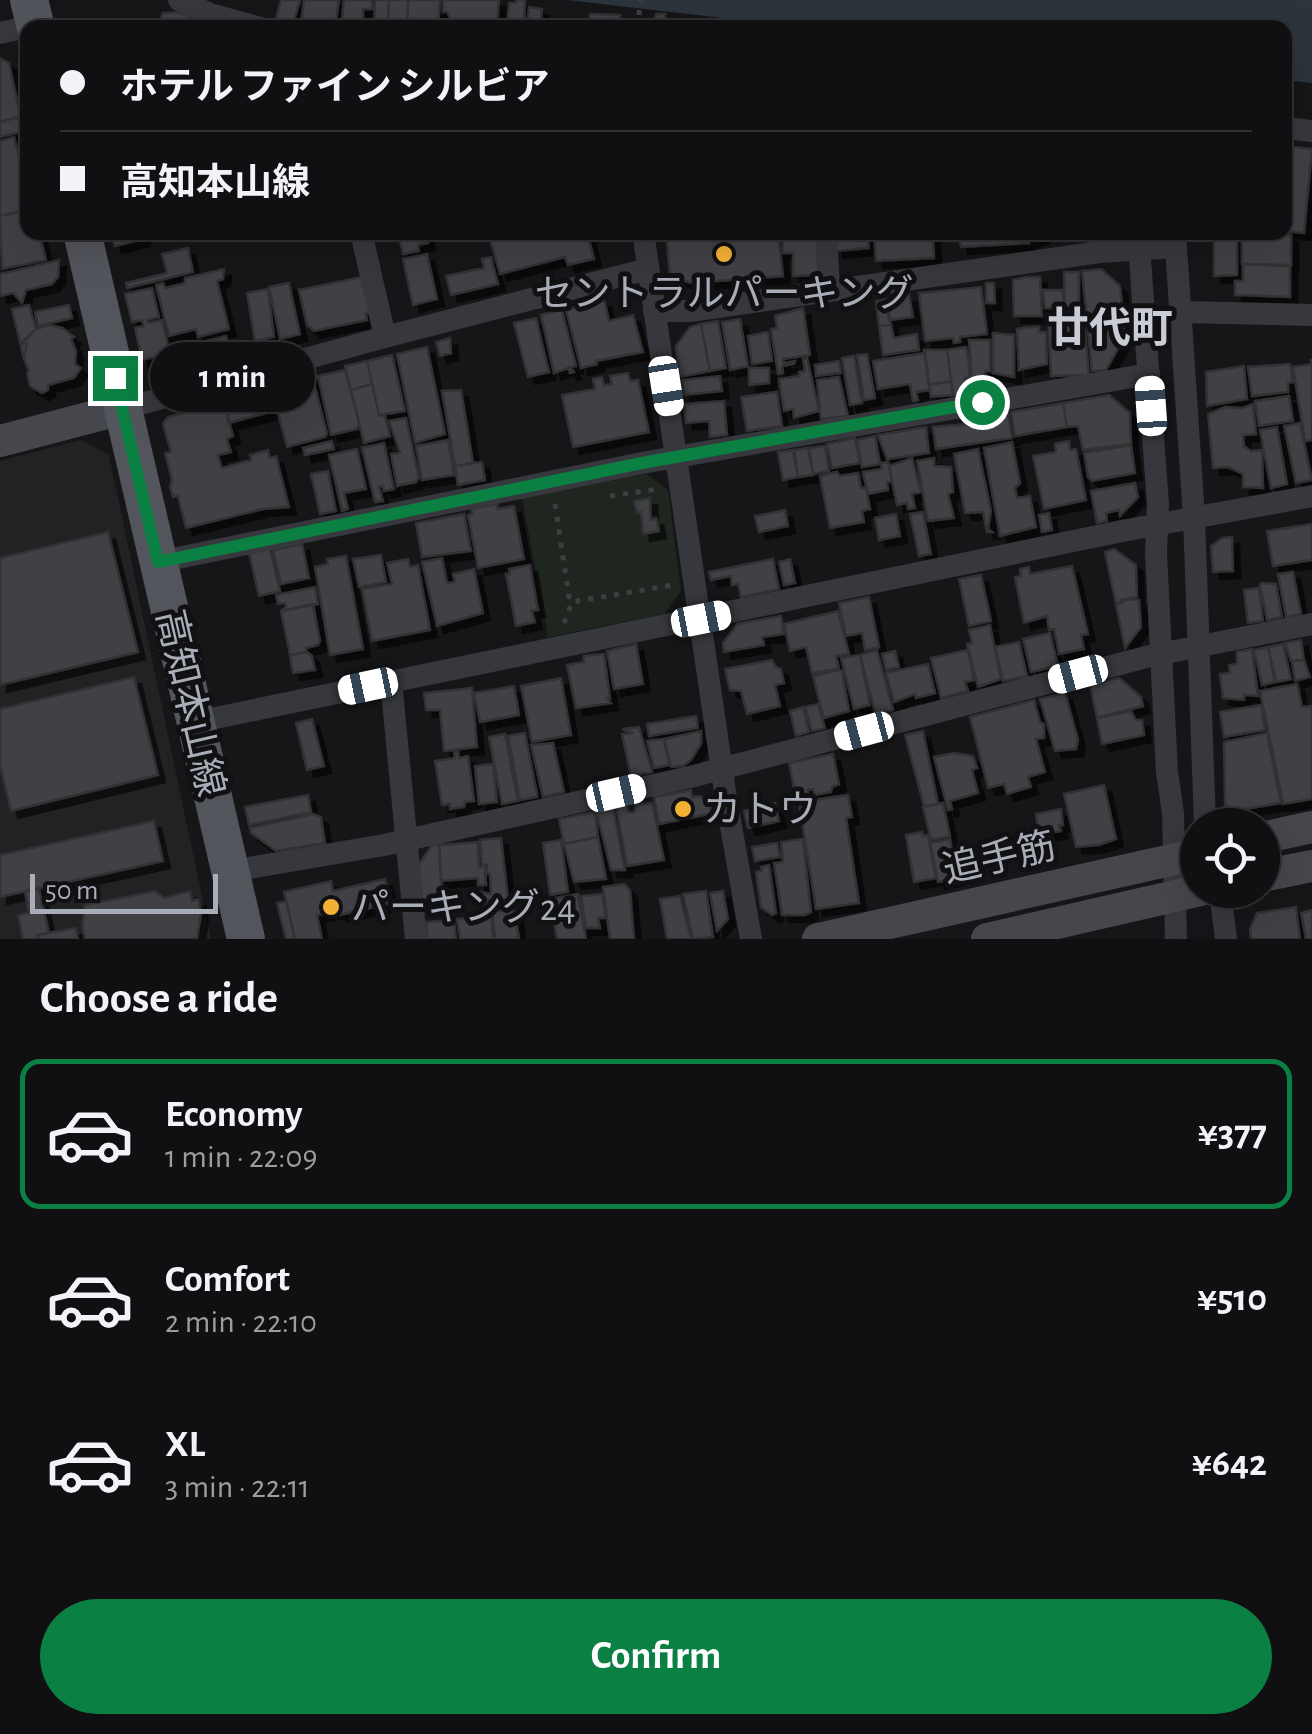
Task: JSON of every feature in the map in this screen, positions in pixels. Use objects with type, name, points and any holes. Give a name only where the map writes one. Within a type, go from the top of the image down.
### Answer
[{"type":"main road","name":"高知本山線","points":[[84,240],[246,939]]},
{"type":"street","points":[[179,0],[232,20]]},
{"type":"street","points":[[363,240],[384,336]]},
{"type":"street","points":[[644,240],[750,939]]},
{"type":"street","points":[[827,240],[830,289]]},
{"type":"street","points":[[654,311],[690,311],[1139,241],[1175,240],[1194,517],[1204,808]]},
{"type":"street","points":[[1139,241],[1158,504],[1161,654],[1180,815]]},
{"type":"street","points":[[0,442],[384,336],[648,269]]},
{"type":"street","points":[[1182,312],[1312,315]]},
{"type":"street","points":[[158,562],[677,457],[1149,374]]},
{"type":"street","points":[[196,722],[1312,496]]},
{"type":"street","points":[[231,871],[406,839],[722,768],[1161,654],[1312,624]]},
{"type":"street","points":[[391,681],[416,939]]},
{"type":"street","points":[[1280,834],[1312,827]]},
{"type":"street","name":"追手筋","points":[[818,939],[1180,858]]},
{"type":"street","points":[[1280,872],[1312,866]]},
{"type":"street","name":"追手筋","points":[[988,939],[1180,896]]},
{"type":"street","points":[[1176,939],[1184,908]]},
{"type":"street","points":[[1222,908],[1226,939]]},
{"type":"path","points":[[555,504],[568,597],[572,602]]},
{"type":"path","points":[[572,602],[696,582]]},
{"type":"path","points":[[570,645],[564,624],[572,602]]},
{"type":"shaded area","points":[[567,0],[1312,0],[1312,83],[1292,81],[1292,20],[741,20]]},
{"type":"shaded area","points":[[81,440],[109,455],[211,939],[0,939],[0,461]]},
{"type":"shaded area","points":[[646,474],[668,490],[681,591],[664,614],[548,637],[522,498]]},
{"type":"building","points":[[281,0],[300,0],[294,20],[276,18]]},
{"type":"building","points":[[304,0],[339,0],[336,20],[302,20]]},
{"type":"building","points":[[344,0],[372,0],[372,9],[363,9],[363,20],[342,20]]},
{"type":"building","points":[[375,0],[389,0],[388,20],[374,20]]},
{"type":"building","points":[[389,0],[408,0],[407,20],[388,20]]},
{"type":"building","points":[[408,0],[440,0],[439,20],[407,20]]},
{"type":"building","points":[[443,0],[499,0],[497,20],[449,20],[447,12],[443,12]]},
{"type":"building","points":[[525,0],[524,20],[508,20],[509,3]]},
{"type":"building","points":[[529,7],[542,9],[541,20],[528,20]]},
{"type":"building","points":[[179,12],[190,17],[160,20],[163,13]]},
{"type":"building","points":[[590,14],[620,15],[620,20],[590,20]]},
{"type":"building","points":[[0,58],[9,63],[20,113],[0,122]]},
{"type":"building","points":[[18,117],[20,132],[0,137],[0,122]]},
{"type":"building","points":[[14,137],[20,160],[20,212],[0,216],[0,141]]},
{"type":"building","points":[[1292,147],[1312,149],[1304,233],[1292,232]]},
{"type":"building","points":[[20,212],[20,240],[41,240],[46,260],[2,269],[0,216]]},
{"type":"building","points":[[113,240],[139,240],[115,246]]},
{"type":"building","points":[[400,240],[427,240],[418,245],[419,251],[403,254]]},
{"type":"building","points":[[490,240],[589,240],[594,259],[568,265],[565,257],[500,274]]},
{"type":"building","name":"セントラルパーキング","points":[[667,240],[779,240],[783,276],[691,283],[670,276]]},
{"type":"building","points":[[782,240],[819,240],[820,275],[793,276],[793,253],[783,253]]},
{"type":"building","points":[[835,240],[868,240],[869,248],[836,251]]},
{"type":"building","points":[[875,240],[933,240],[934,258],[876,261]]},
{"type":"building","points":[[960,240],[1029,240],[1029,243],[961,247]]},
{"type":"building","points":[[1214,240],[1237,240],[1237,275],[1214,276]]},
{"type":"building","points":[[1242,240],[1291,240],[1291,265],[1242,264]]},
{"type":"building","points":[[188,248],[193,272],[127,288],[126,283],[167,273],[162,254]]},
{"type":"building","points":[[427,254],[437,299],[413,305],[403,259]]},
{"type":"building","points":[[491,257],[498,284],[451,295],[446,276],[484,268],[482,259]]},
{"type":"building","points":[[59,260],[58,277],[52,284],[26,290],[22,303],[13,293],[0,296],[0,274]]},
{"type":"building","points":[[1243,264],[1290,266],[1290,297],[1235,295],[1235,281],[1243,281]]},
{"type":"building","points":[[224,269],[223,279],[217,281],[229,329],[198,337],[196,329],[169,336],[156,285],[163,283],[165,288],[185,283],[185,278]]},
{"type":"building","points":[[1101,269],[1120,286],[1125,336],[1106,370],[1092,371],[1082,271]]},
{"type":"building","points":[[1064,272],[1079,272],[1079,306],[1065,306]]},
{"type":"building","points":[[362,277],[370,312],[366,314],[367,320],[314,331],[307,325],[299,290]]},
{"type":"building","points":[[1040,277],[1042,316],[1014,316],[1013,280]]},
{"type":"building","points":[[289,283],[300,334],[280,339],[269,287]]},
{"type":"building","points":[[986,283],[994,283],[995,303],[986,303]]},
{"type":"building","points":[[981,287],[987,334],[960,337],[960,342],[954,343],[953,338],[925,341],[919,293]]},
{"type":"building","points":[[152,288],[159,317],[147,320],[162,320],[170,353],[142,360],[135,328],[144,326],[142,320],[132,322],[125,294]]},
{"type":"building","points":[[268,289],[274,337],[255,341],[247,293]]},
{"type":"building","points":[[1043,290],[1063,290],[1064,308],[1045,308]]},
{"type":"building","points":[[909,295],[913,317],[889,320],[886,299]]},
{"type":"building","points":[[886,299],[891,325],[879,326],[876,301]]},
{"type":"building","points":[[604,300],[609,321],[633,315],[643,352],[596,361],[597,364],[581,368],[566,310]]},
{"type":"building","points":[[29,305],[36,329],[23,341],[27,344],[24,359],[12,309]]},
{"type":"building","points":[[69,305],[72,318],[38,326],[35,312]]},
{"type":"building","points":[[803,308],[810,355],[783,359],[784,363],[795,361],[782,366],[783,373],[778,374],[771,329],[777,328],[775,316]]},
{"type":"building","points":[[562,310],[576,366],[570,367],[574,372],[570,373],[568,368],[554,373],[541,315]]},
{"type":"building","points":[[1083,312],[1089,375],[1051,376],[1048,315]]},
{"type":"building","points":[[536,318],[549,372],[528,377],[514,323]]},
{"type":"building","points":[[740,319],[748,366],[730,370],[722,322]]},
{"type":"building","points":[[718,321],[726,368],[710,371],[701,324]]},
{"type":"building","points":[[701,324],[710,371],[679,377],[676,346],[690,327]]},
{"type":"building","points":[[49,325],[74,337],[71,339],[76,351],[75,364],[81,368],[74,378],[48,385],[42,393],[30,386],[24,359],[27,344],[23,343],[36,329]]},
{"type":"building","points":[[891,325],[894,338],[917,334],[919,350],[883,355],[879,326]]},
{"type":"building","points":[[1039,327],[1039,332],[1046,332],[1047,364],[1019,370],[1017,329]]},
{"type":"building","points":[[768,332],[772,361],[752,364],[748,336]]},
{"type":"building","points":[[993,333],[1014,335],[1014,377],[993,373]]},
{"type":"building","points":[[226,336],[231,356],[213,361],[207,341]]},
{"type":"building","points":[[450,338],[451,353],[440,356],[436,342]]},
{"type":"building","points":[[969,340],[990,340],[990,371],[985,371],[985,383],[972,383]]},
{"type":"building","points":[[427,347],[445,434],[415,443],[397,354]]},
{"type":"building","points":[[966,347],[968,393],[953,395],[947,350]]},
{"type":"building","points":[[924,350],[947,350],[951,381],[929,385]]},
{"type":"building","points":[[925,353],[930,390],[916,392],[918,400],[913,401],[910,384],[878,389],[873,361]]},
{"type":"building","points":[[867,354],[875,398],[864,400],[857,355]]},
{"type":"building","points":[[392,355],[405,411],[379,415],[367,361]]},
{"type":"building","points":[[854,356],[862,403],[850,405],[842,358]]},
{"type":"building","points":[[807,358],[819,411],[794,418],[793,409],[784,411],[779,379],[800,376],[799,372],[805,371],[803,359]]},
{"type":"building","points":[[367,361],[372,384],[351,390],[345,366]]},
{"type":"building","points":[[839,361],[841,373],[816,376],[815,365]]},
{"type":"building","points":[[1290,364],[1293,382],[1288,383],[1288,392],[1252,396],[1248,367]]},
{"type":"building","points":[[1312,364],[1312,440],[1305,441],[1293,367]]},
{"type":"building","points":[[1244,366],[1247,399],[1207,406],[1206,372]]},
{"type":"building","points":[[749,368],[769,368],[769,383],[749,385]]},
{"type":"building","points":[[345,370],[359,422],[357,429],[331,435],[318,376]]},
{"type":"building","points":[[628,373],[630,381],[638,380],[649,432],[573,447],[562,395],[595,389],[593,379],[602,377],[604,385],[612,384],[610,376]]},
{"type":"building","points":[[312,376],[327,433],[325,437],[287,447],[277,409],[298,399],[294,381]]},
{"type":"building","points":[[720,376],[722,391],[684,395],[682,380]]},
{"type":"building","points":[[839,377],[848,416],[821,419],[817,380]]},
{"type":"building","points":[[951,381],[953,395],[931,397],[929,385]]},
{"type":"building","points":[[372,384],[379,415],[385,416],[390,436],[364,443],[351,390]]},
{"type":"building","points":[[264,390],[270,412],[229,423],[224,403]]},
{"type":"building","points":[[461,390],[473,463],[455,466],[442,391]]},
{"type":"building","points":[[777,392],[782,426],[747,431],[741,397]]},
{"type":"building","points":[[1109,395],[1130,413],[1131,444],[1083,450],[1078,426],[1067,427],[1063,403]]},
{"type":"building","points":[[1289,396],[1293,421],[1259,426],[1255,401]]},
{"type":"building","points":[[724,401],[727,435],[710,437],[709,421],[686,423],[684,404]]},
{"type":"building","points":[[224,403],[233,436],[227,439],[231,452],[218,455],[222,468],[251,460],[250,455],[268,450],[270,458],[276,456],[289,507],[263,509],[186,528],[178,496],[173,497],[170,487],[165,453],[171,452],[163,424],[168,417]]},
{"type":"building","points":[[1063,403],[1067,427],[1015,436],[1011,412]]},
{"type":"building","points":[[1253,404],[1256,434],[1243,435],[1244,446],[1251,451],[1262,450],[1263,488],[1243,487],[1243,474],[1228,467],[1213,468],[1208,414],[1225,407]]},
{"type":"building","points":[[1008,413],[1012,438],[936,449],[933,427],[996,422],[995,415]]},
{"type":"building","points":[[406,418],[419,478],[397,486],[391,454],[400,453],[389,421]]},
{"type":"building","points":[[1300,423],[1312,480],[1296,483],[1284,426]]},
{"type":"building","points":[[926,427],[929,453],[887,459],[878,435]]},
{"type":"building","points":[[1277,427],[1287,484],[1271,488],[1260,430]]},
{"type":"building","points":[[875,436],[880,464],[862,467],[857,440]]},
{"type":"building","points":[[855,438],[860,463],[832,468],[827,444]]},
{"type":"building","points":[[448,440],[454,475],[422,480],[416,446]]},
{"type":"building","points":[[332,441],[334,449],[305,455],[303,448]]},
{"type":"building","points":[[1069,441],[1070,450],[1076,449],[1086,500],[1044,509],[1033,456],[1056,452],[1055,444]]},
{"type":"building","points":[[1012,442],[1020,483],[1015,488],[1017,498],[1030,496],[1036,527],[1000,536],[984,448]]},
{"type":"building","points":[[384,443],[394,489],[384,491],[383,486],[379,487],[383,501],[375,502],[362,448]]},
{"type":"building","points":[[1131,445],[1135,473],[1092,481],[1088,477],[1084,453]]},
{"type":"building","points":[[825,446],[829,471],[813,474],[809,448]]},
{"type":"building","points":[[808,448],[813,475],[798,477],[794,450]]},
{"type":"building","points":[[357,449],[366,489],[344,493],[348,509],[342,511],[329,455]]},
{"type":"building","points":[[978,449],[991,511],[988,529],[992,532],[987,532],[983,512],[965,513],[954,454]]},
{"type":"building","points":[[793,450],[798,477],[783,480],[778,452]]},
{"type":"building","points":[[912,458],[921,492],[912,494],[915,508],[908,509],[907,503],[897,505],[889,466]]},
{"type":"building","points":[[934,458],[934,466],[951,467],[953,492],[948,494],[954,518],[928,521],[917,461]]},
{"type":"building","points":[[482,462],[485,480],[458,485],[455,466]]},
{"type":"building","points":[[888,462],[892,481],[887,482],[888,490],[868,494],[863,472],[882,469],[881,463]]},
{"type":"building","points":[[328,471],[336,511],[320,514],[311,474]]},
{"type":"building","points":[[837,472],[840,476],[858,473],[861,488],[866,487],[870,509],[862,511],[864,522],[830,528],[820,476]]},
{"type":"building","points":[[1135,483],[1138,497],[1120,516],[1119,510],[1106,513],[1107,521],[1097,523],[1091,491]]},
{"type":"building","points":[[650,498],[651,520],[656,518],[659,531],[643,534],[641,512],[637,513],[634,501]]},
{"type":"building","points":[[497,504],[498,509],[514,506],[524,559],[478,568],[468,515],[472,514],[471,509]]},
{"type":"building","points":[[785,510],[788,526],[759,532],[755,516]]},
{"type":"building","points":[[923,512],[931,554],[919,556],[910,514]]},
{"type":"building","points":[[1049,513],[1052,530],[1042,532],[1039,515]]},
{"type":"building","points":[[464,514],[471,551],[422,557],[416,523]]},
{"type":"building","points":[[896,514],[900,536],[879,540],[875,518]]},
{"type":"building","points":[[1312,524],[1312,560],[1273,566],[1267,531]]},
{"type":"building","points":[[108,532],[138,652],[0,685],[0,558]]},
{"type":"building","points":[[1232,537],[1233,571],[1213,572],[1211,546],[1222,538]]},
{"type":"building","points":[[302,544],[309,578],[281,584],[273,550]]},
{"type":"building","points":[[270,549],[280,591],[259,596],[249,553]]},
{"type":"building","points":[[1114,549],[1136,565],[1137,597],[1116,604],[1105,552]]},
{"type":"building","points":[[381,555],[386,582],[359,587],[353,559]]},
{"type":"building","points":[[346,556],[363,649],[330,655],[315,567],[328,564],[327,559]]},
{"type":"building","points":[[442,558],[447,583],[455,582],[453,574],[474,569],[483,613],[437,626],[422,562]]},
{"type":"building","points":[[408,559],[410,567],[418,565],[430,630],[372,641],[362,589],[392,584],[387,563]]},
{"type":"building","points":[[773,559],[779,589],[741,597],[731,576],[711,580],[709,572]]},
{"type":"building","points":[[790,559],[795,583],[784,585],[779,562]]},
{"type":"building","points":[[530,565],[538,610],[532,611],[535,622],[516,626],[506,574],[510,574],[509,569]]},
{"type":"building","points":[[1072,566],[1088,634],[1081,635],[1084,649],[1059,654],[1047,616],[1024,623],[1015,577],[1021,576],[1020,569],[1029,567],[1030,574]]},
{"type":"building","points":[[1293,572],[1301,614],[1286,617],[1278,574]]},
{"type":"building","points":[[981,575],[991,621],[969,626],[959,579]]},
{"type":"building","points":[[1262,583],[1276,584],[1282,617],[1267,620]]},
{"type":"building","points":[[315,587],[318,604],[281,611],[285,603],[278,604],[276,595]]},
{"type":"building","points":[[1259,588],[1263,621],[1248,623],[1244,590]]},
{"type":"building","points":[[869,597],[879,647],[865,650],[862,633],[846,636],[839,603]]},
{"type":"building","points":[[1139,600],[1141,627],[1125,648],[1116,604]]},
{"type":"building","points":[[313,604],[320,641],[306,648],[307,652],[290,655],[281,611]]},
{"type":"building","points":[[838,611],[849,654],[836,656],[839,669],[812,673],[806,647],[790,651],[784,624]]},
{"type":"building","points":[[781,616],[784,634],[762,637],[764,645],[724,652],[723,643],[737,624]]},
{"type":"building","points":[[990,625],[1001,679],[978,687],[967,644],[972,643],[969,630]]},
{"type":"building","points":[[1050,633],[1058,666],[1031,672],[1023,639]]},
{"type":"building","points":[[1301,640],[1304,660],[1291,661],[1285,643]]},
{"type":"building","points":[[1019,642],[1027,676],[1003,681],[995,647]]},
{"type":"building","points":[[636,644],[643,684],[614,689],[607,651]]},
{"type":"building","points":[[1283,644],[1291,679],[1276,682],[1268,647]]},
{"type":"building","points":[[1268,647],[1275,682],[1262,685],[1254,650]]},
{"type":"building","points":[[1252,649],[1258,696],[1244,695],[1244,700],[1223,698],[1220,674],[1230,673],[1229,665],[1237,664],[1237,652]]},
{"type":"building","points":[[877,650],[893,710],[876,715],[860,655]]},
{"type":"building","points":[[968,650],[974,680],[965,682],[968,691],[941,698],[931,658]]},
{"type":"building","points":[[895,651],[899,667],[886,670],[882,654]]},
{"type":"building","points":[[307,652],[315,670],[293,673],[290,655]]},
{"type":"building","points":[[604,654],[607,698],[611,703],[576,708],[567,665],[584,662],[584,656]]},
{"type":"building","points":[[860,655],[870,705],[854,709],[841,658]]},
{"type":"building","points":[[772,660],[781,669],[784,683],[775,685],[780,706],[747,714],[741,691],[730,690],[725,669]]},
{"type":"building","points":[[1304,660],[1310,677],[1295,681],[1292,661]]},
{"type":"building","points":[[928,664],[935,693],[916,698],[915,694],[894,702],[886,673]]},
{"type":"building","points":[[839,670],[849,711],[824,718],[813,676]]},
{"type":"building","points":[[134,677],[158,775],[11,811],[0,765],[0,709]]},
{"type":"building","points":[[561,678],[571,735],[532,742],[521,686]]},
{"type":"building","points":[[1119,678],[1141,697],[1143,706],[1097,718],[1090,685]]},
{"type":"building","points":[[1297,684],[1302,707],[1311,706],[1312,712],[1312,799],[1283,804],[1260,691]]},
{"type":"building","points":[[514,686],[519,715],[480,722],[474,693]]},
{"type":"building","points":[[472,688],[477,747],[444,751],[440,710],[426,710],[424,693]]},
{"type":"building","points":[[1065,693],[1078,740],[1076,749],[1055,751],[1040,699]]},
{"type":"building","points":[[1034,700],[1044,724],[1044,738],[1036,739],[1045,772],[1028,777],[1031,787],[1007,794],[1004,784],[988,788],[970,717]]},
{"type":"building","points":[[818,704],[825,728],[812,731],[805,707]]},
{"type":"building","points":[[1261,705],[1265,730],[1224,737],[1220,712]]},
{"type":"building","points":[[803,707],[809,732],[796,736],[790,711]]},
{"type":"building","points":[[1131,711],[1136,720],[1142,720],[1144,735],[1102,744],[1097,718]]},
{"type":"building","points":[[696,716],[698,728],[649,736],[647,724]]},
{"type":"building","points":[[312,719],[324,766],[307,770],[296,723]]},
{"type":"building","points":[[639,727],[652,772],[631,776],[622,734],[633,733],[622,729]]},
{"type":"building","points":[[701,731],[701,744],[691,760],[683,766],[671,767],[664,739]]},
{"type":"building","points":[[923,731],[938,804],[924,806],[905,735]]},
{"type":"building","points":[[525,733],[537,797],[520,800],[508,736]]},
{"type":"building","points":[[1267,733],[1281,803],[1252,808],[1225,805],[1224,742]]},
{"type":"building","points":[[505,734],[518,801],[502,804],[489,737]]},
{"type":"building","points":[[664,739],[669,765],[654,768],[647,741]]},
{"type":"building","points":[[553,743],[564,792],[543,797],[531,745]]},
{"type":"building","points":[[454,751],[458,751],[459,758],[468,756],[474,801],[450,809],[450,804],[442,805],[435,761],[455,758]]},
{"type":"building","points":[[954,753],[973,756],[978,793],[950,801],[952,809],[948,810],[934,757]]},
{"type":"building","points":[[833,754],[839,784],[831,792],[815,795],[813,789],[808,790],[809,795],[796,798],[789,763]]},
{"type":"building","points":[[493,764],[497,802],[479,804],[475,766]]},
{"type":"building","points":[[1104,785],[1116,839],[1076,847],[1064,794]]},
{"type":"building","name":"カトウ","points":[[691,790],[692,797],[700,796],[711,804],[710,814],[659,824],[654,797]]},
{"type":"building","points":[[308,795],[311,812],[249,825],[245,807]]},
{"type":"building","points":[[848,795],[852,817],[846,818],[859,903],[816,909],[799,802]]},
{"type":"building","points":[[626,803],[628,812],[634,812],[636,805],[652,803],[664,860],[627,866],[616,806]]},
{"type":"building","points":[[775,803],[779,821],[748,828],[744,811]]},
{"type":"building","points":[[943,803],[950,836],[931,840],[923,807]]},
{"type":"building","points":[[613,807],[625,870],[611,870],[596,810]]},
{"type":"building","points":[[1061,809],[1061,831],[1039,835],[1036,814]]},
{"type":"building","points":[[595,812],[598,837],[564,844],[559,819]]},
{"type":"building","points":[[313,814],[321,817],[325,843],[276,851],[251,833],[250,828]]},
{"type":"building","points":[[154,821],[163,861],[0,897],[0,855]]},
{"type":"building","points":[[922,832],[923,836],[928,835],[936,878],[914,882],[906,835]]},
{"type":"building","points":[[598,837],[606,879],[574,882],[564,844]]},
{"type":"building","points":[[501,838],[508,899],[487,900],[487,905],[482,905],[481,892],[491,894],[490,874],[487,865],[482,864],[480,840]]},
{"type":"building","points":[[803,839],[811,912],[782,915],[774,863],[783,862],[781,842]]},
{"type":"building","points":[[950,839],[957,878],[938,882],[930,843]]},
{"type":"building","points":[[561,840],[568,892],[550,895],[543,843]]},
{"type":"building","points":[[478,842],[479,867],[485,866],[486,885],[478,885],[478,878],[441,881],[439,845]]},
{"type":"building","points":[[777,843],[780,857],[755,861],[752,847]]},
{"type":"building","points":[[432,845],[439,845],[443,898],[421,899],[419,864]]},
{"type":"building","points":[[769,865],[776,913],[772,915],[761,907],[756,872]]},
{"type":"building","name":"パーキング24","points":[[385,879],[391,903],[340,915],[338,911],[317,915],[322,939],[295,939],[284,892],[331,881],[333,891]]},
{"type":"building","points":[[624,884],[630,890],[634,939],[610,939],[603,887]]},
{"type":"building","points":[[39,889],[49,933],[37,935],[38,939],[23,939],[18,915],[29,913],[25,891]]},
{"type":"building","points":[[155,891],[164,898],[190,891],[192,901],[198,899],[201,913],[197,939],[85,939],[85,905]]},
{"type":"building","points":[[706,891],[713,937],[693,939],[683,894]]},
{"type":"building","points":[[723,891],[728,919],[717,931],[710,893]]},
{"type":"building","points":[[578,894],[586,939],[557,939],[550,899]]},
{"type":"building","points":[[602,894],[606,918],[598,918],[600,928],[586,928],[581,896]]},
{"type":"building","points":[[680,896],[691,939],[667,939],[660,899]]},
{"type":"building","points":[[286,901],[295,939],[286,939],[277,903]]},
{"type":"building","points":[[1296,907],[1300,939],[1251,939],[1250,929],[1257,913]]},
{"type":"building","points":[[1312,910],[1312,939],[1306,939],[1301,913]]},
{"type":"building","points":[[492,911],[515,911],[519,939],[495,939]]},
{"type":"building","points":[[491,915],[493,939],[460,939],[457,919]]},
{"type":"building","points":[[454,920],[456,939],[427,939],[426,922]]},
{"type":"building","points":[[76,928],[78,939],[38,939],[37,935]]},
{"type":"place","name":"セントラルパーキング","points":[[724,254]]},
{"type":"place","name":"カトウ","points":[[683,809]]},
{"type":"place","name":"パーキング24","points":[[331,907]]},
{"type":"district","name":"廿代町","points":[[1110,327]]},
{"type":"route","points":[[115,378],[158,562],[642,463],[982,402]]}]
